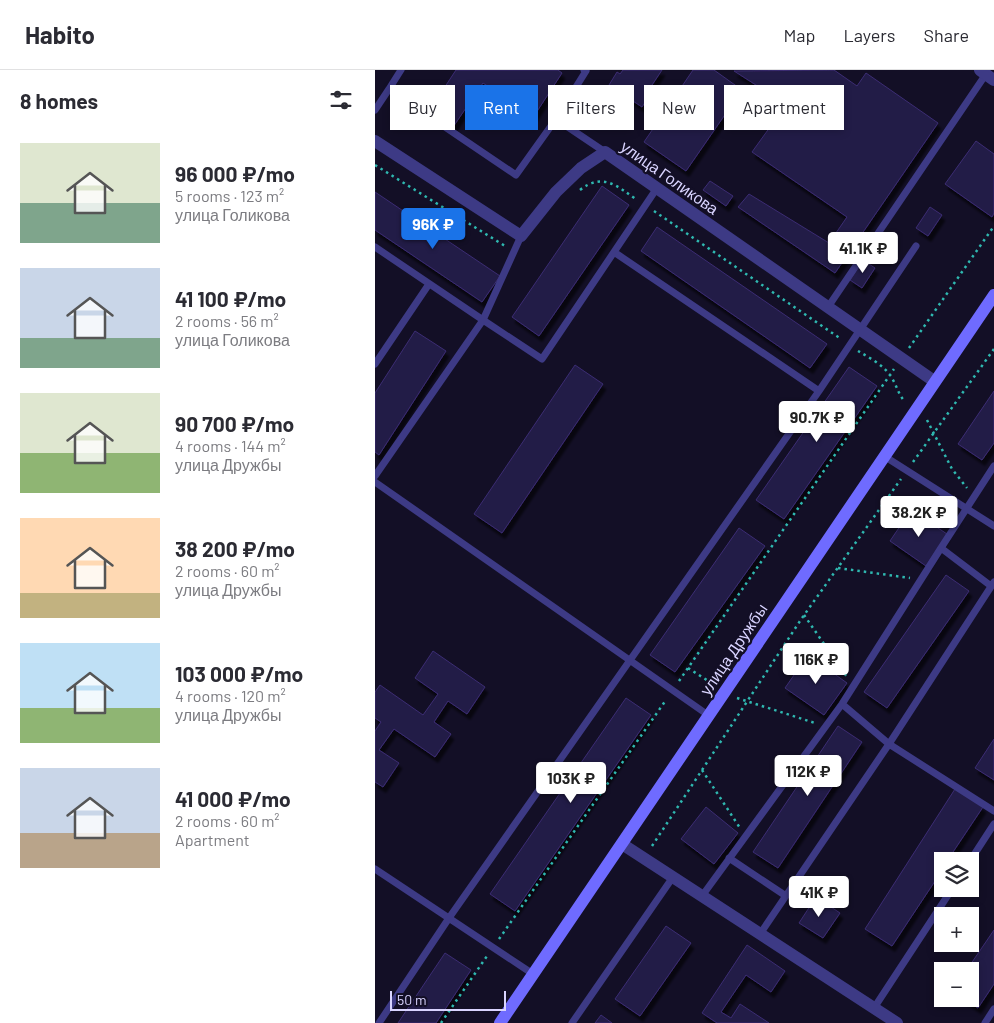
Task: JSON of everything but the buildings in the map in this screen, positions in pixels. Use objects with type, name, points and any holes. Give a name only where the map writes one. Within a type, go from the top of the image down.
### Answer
[{"type":"main road","name":"улица Дружбы","points":[[500,1023],[994,295]]},
{"type":"street","points":[[375,141],[521,236]]},
{"type":"street","name":"улица Голикова","points":[[521,236],[556,192],[581,168],[605,152],[829,306],[934,381]]},
{"type":"street","points":[[622,844],[897,1023]]},
{"type":"lane","points":[[375,110],[401,70]]},
{"type":"lane","points":[[577,85],[586,71],[584,70]]},
{"type":"lane","points":[[829,306],[986,74]]},
{"type":"lane","points":[[389,89],[516,175],[548,130]]},
{"type":"lane","points":[[572,130],[605,152]]},
{"type":"lane","points":[[375,247],[542,359],[657,188]]},
{"type":"lane","points":[[375,476],[483,320],[521,236]]},
{"type":"lane","points":[[379,1023],[449,918],[631,662],[819,391],[916,246]]},
{"type":"lane","points":[[615,252],[819,391]]},
{"type":"lane","points":[[375,364],[429,284]]},
{"type":"lane","points":[[884,456],[994,526]]},
{"type":"lane","points":[[702,896],[842,704],[994,466]]},
{"type":"lane","points":[[375,482],[708,715]]},
{"type":"lane","points":[[760,934],[889,744],[993,584],[941,548]]},
{"type":"lane","points":[[842,704],[889,744],[994,811]]},
{"type":"lane","points":[[976,852],[994,824]]},
{"type":"lane","points":[[729,858],[787,896]]},
{"type":"lane","points":[[375,869],[533,974]]},
{"type":"lane","points":[[572,1023],[673,878]]},
{"type":"lane","points":[[874,1008],[947,897]]},
{"type":"lane","points":[[985,1023],[994,1009]]},
{"type":"path","points":[[375,165],[514,252]]},
{"type":"path","points":[[575,194],[595,182],[604,180],[612,183],[885,369],[906,403]]},
{"type":"path","points":[[441,1023],[994,226]]},
{"type":"path","points":[[644,859],[804,615],[994,349]]},
{"type":"path","points":[[925,416],[952,469],[974,497]]},
{"type":"path","points":[[838,568],[921,579]]},
{"type":"path","points":[[804,615],[853,686]]},
{"type":"path","points":[[687,668],[714,685]]},
{"type":"path","points":[[732,696],[826,726]]},
{"type":"path","points":[[702,770],[745,836]]}]
